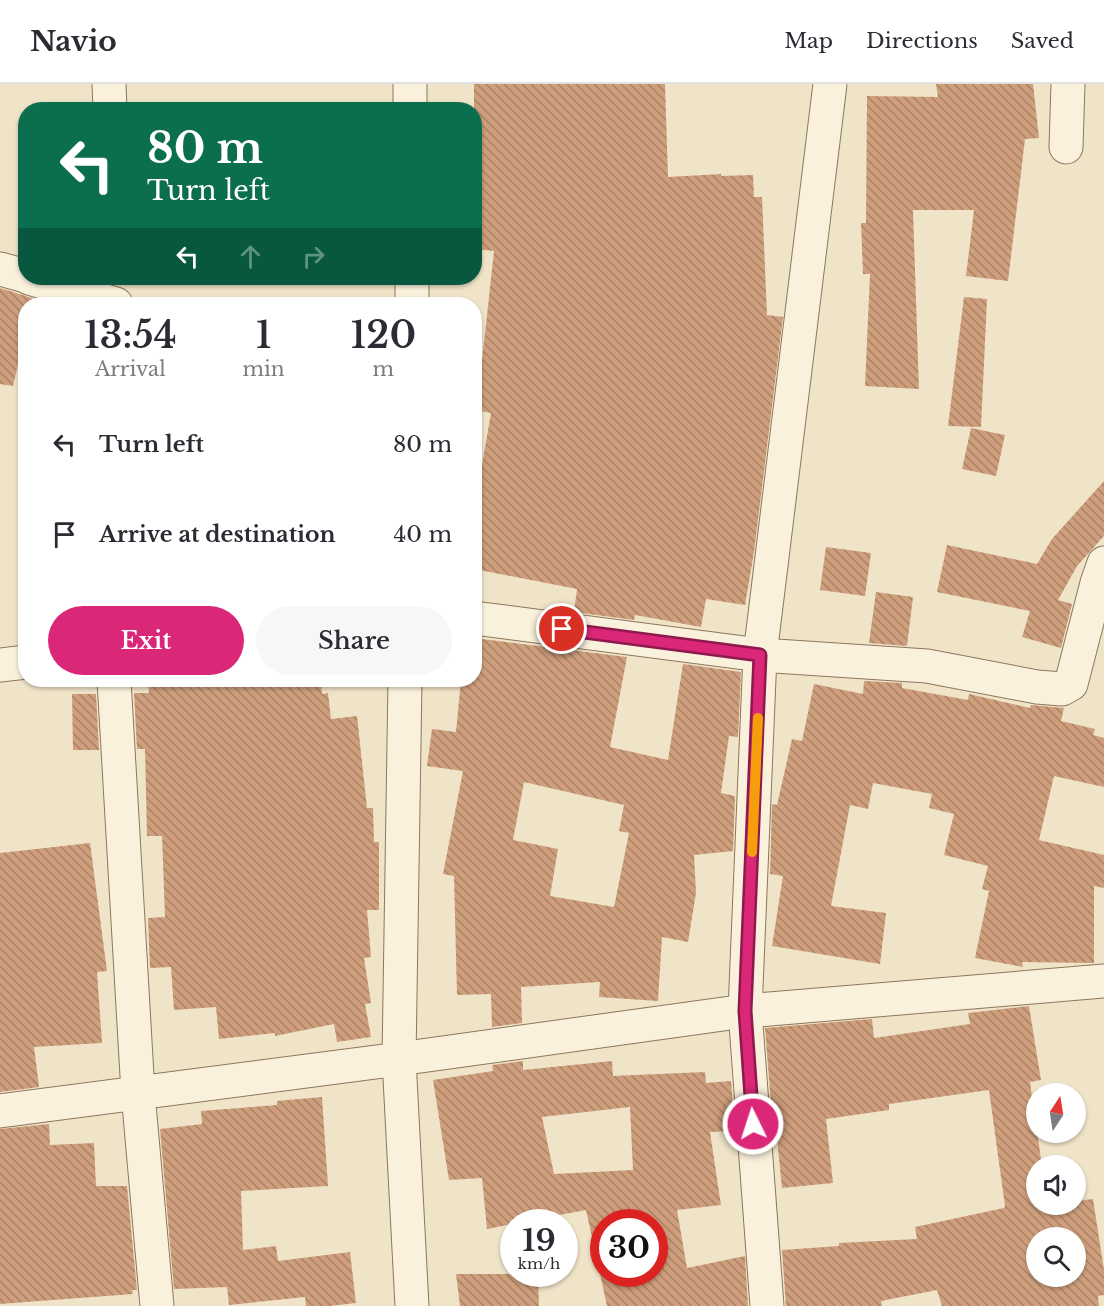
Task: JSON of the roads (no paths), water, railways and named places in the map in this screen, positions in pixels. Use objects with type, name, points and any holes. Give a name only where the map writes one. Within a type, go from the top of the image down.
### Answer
[{"type":"street","points":[[109,84],[110,102]]},
{"type":"street","points":[[410,84],[410,102]]},
{"type":"street","points":[[767,1306],[745,1011],[760,655],[830,84]]},
{"type":"street","points":[[1066,147],[1068,84]]},
{"type":"street","points":[[0,268],[18,274]]},
{"type":"street","points":[[60,285],[109,297]]},
{"type":"street","points":[[482,619],[760,655],[927,666],[1037,687],[1062,689],[1071,684],[1096,583],[1104,563]]},
{"type":"street","points":[[0,665],[18,663]]},
{"type":"street","points":[[114,687],[138,1093],[157,1306]]},
{"type":"street","points":[[405,687],[399,1059],[412,1306]]},
{"type":"street","points":[[0,1111],[745,1011],[1104,981]]}]
